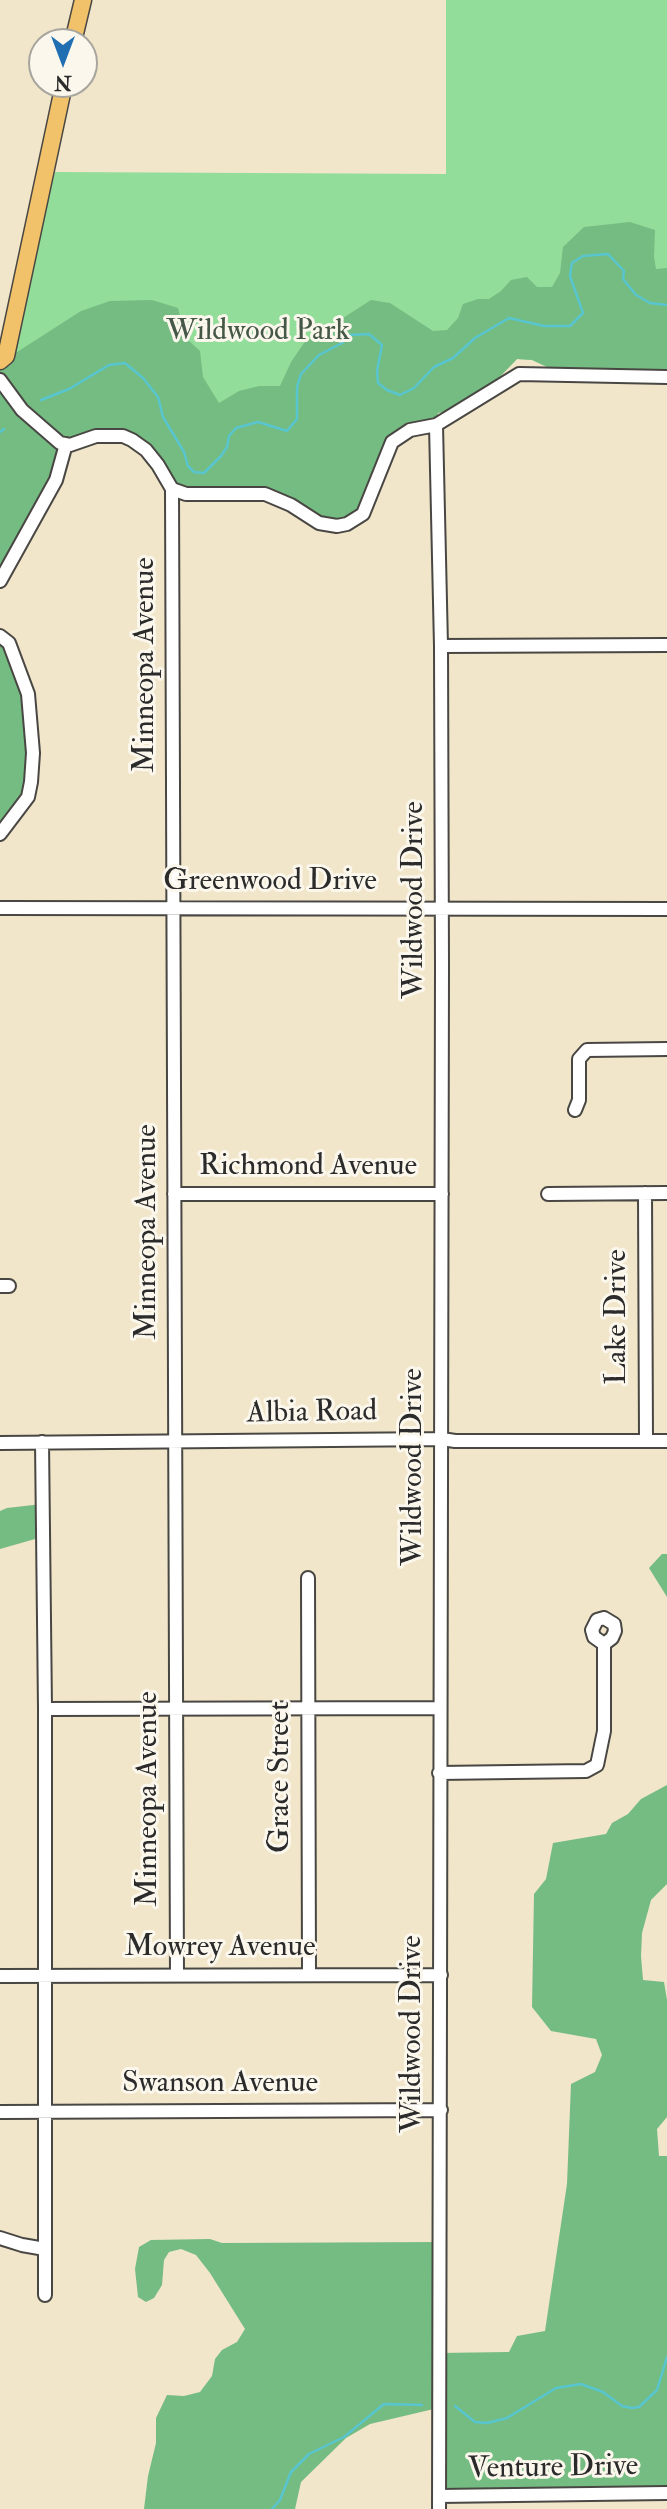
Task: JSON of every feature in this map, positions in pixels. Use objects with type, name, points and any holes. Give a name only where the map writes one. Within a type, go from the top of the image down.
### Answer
[{"type":"main road","points":[[76,28],[83,0]]},
{"type":"main road","points":[[0,361],[6,356],[61,98]]},
{"type":"street","points":[[0,380],[22,410],[60,443],[74,444],[96,436],[123,436],[146,450],[172,489],[186,494],[265,494],[291,505],[319,523],[337,526],[347,524],[363,514],[392,442],[410,430],[436,425],[519,374],[667,377]]},
{"type":"street","name":"Wildwood Drive","points":[[436,425],[441,646],[442,909],[439,2503]]},
{"type":"street","points":[[0,581],[56,480],[66,444]]},
{"type":"street","name":"Minneopa Avenue","points":[[172,489],[177,1975]]},
{"type":"street","points":[[0,636],[9,643],[26,687],[33,753],[32,782],[28,797],[0,834]]},
{"type":"street","points":[[441,646],[667,645]]},
{"type":"street","name":"Greenwood Drive","points":[[0,908],[667,909]]},
{"type":"street","points":[[575,1111],[579,1100],[579,1059],[587,1050],[667,1049]]},
{"type":"street","name":"Lake Drive","points":[[645,1193],[646,1441]]},
{"type":"street","points":[[548,1194],[667,1193]]},
{"type":"street","name":"Richmond Avenue","points":[[174,1194],[442,1195]]},
{"type":"street","name":"Albia Road","points":[[0,1443],[442,1439],[667,1441]]},
{"type":"street","points":[[42,1443],[45,2295]]},
{"type":"street","name":"Grace Street","points":[[308,1578],[309,1975]]},
{"type":"street","points":[[439,1773],[586,1770],[597,1765],[604,1731],[604,1644]]},
{"type":"street","points":[[45,1709],[440,1708]]},
{"type":"street","name":"Mowrey Avenue","points":[[0,1976],[441,1975]]},
{"type":"street","name":"Swanson Avenue","points":[[0,2112],[441,2110]]},
{"type":"street","points":[[0,2238],[45,2249]]},
{"type":"street","name":"Venture Drive","points":[[439,2503],[667,2493]]},
{"type":"green space","name":"Wildwood Park","points":[[446,0],[667,0],[667,370],[554,370],[532,360],[517,359],[490,387],[459,408],[438,413],[436,425],[410,430],[291,505],[158,465],[6,355],[55,172],[446,174]]},
{"type":"green space","points":[[630,222],[655,230],[656,269],[667,268],[667,370],[554,370],[532,360],[517,359],[490,387],[459,408],[438,413],[436,425],[392,442],[367,506],[337,526],[277,499],[186,494],[158,465],[123,436],[70,445],[0,581],[0,363],[81,311],[110,301],[152,300],[178,308],[186,338],[200,351],[203,377],[219,403],[239,391],[259,386],[280,386],[304,343],[371,300],[390,303],[433,331],[447,330],[458,318],[463,304],[489,299],[511,280],[527,277],[537,287],[552,287],[560,273],[563,247],[584,227]]},
{"type":"green space","points":[[0,636],[21,670],[31,782],[0,834]]},
{"type":"green space","points":[[42,1504],[42,1537],[0,1549],[0,1511]]},
{"type":"green space","points":[[662,1554],[667,1554],[667,1597],[649,1568]]},
{"type":"green space","points":[[667,1785],[667,1884],[651,1900],[642,1933],[641,1956],[643,1980],[664,1982],[667,2000],[667,2117],[657,2129],[659,2156],[667,2156],[667,2493],[439,2496],[438,2408],[370,2424],[346,2438],[301,2482],[295,2509],[144,2509],[156,2443],[156,2418],[167,2395],[184,2396],[200,2392],[212,2376],[215,2359],[222,2350],[237,2342],[245,2329],[196,2255],[181,2249],[169,2252],[164,2260],[162,2285],[154,2298],[146,2302],[138,2297],[135,2269],[139,2247],[151,2240],[210,2239],[222,2243],[440,2242],[439,2353],[509,2352],[517,2336],[545,2331],[567,2184],[571,2084],[595,2072],[602,2055],[596,2039],[551,2031],[532,2007],[534,1894],[546,1879],[553,1843],[606,1834],[612,1823],[628,1814],[641,1799]]},
{"type":"waterway","points":[[41,400],[69,389],[109,365],[125,363],[143,378],[158,397],[163,417],[184,452],[188,466],[194,472],[204,473],[221,456],[227,447],[229,436],[236,428],[258,422],[287,431],[297,419],[297,387],[301,374],[319,355],[342,343],[350,335],[369,334],[382,345],[377,371],[378,383],[400,395],[414,388],[434,367],[453,358],[475,338],[509,318],[544,326],[570,326],[583,313],[570,276],[572,263],[583,256],[608,254],[624,271],[623,279],[636,295],[650,303],[667,305]]},
{"type":"waterway","points":[[0,432],[4,429]]},
{"type":"waterway","points":[[455,2406],[475,2422],[487,2423],[507,2418],[556,2388],[581,2384],[603,2392],[622,2406],[639,2407],[657,2390],[667,2357]]},
{"type":"waterway","points":[[272,2509],[280,2500],[291,2472],[309,2454],[344,2437],[384,2404],[422,2405]]}]
